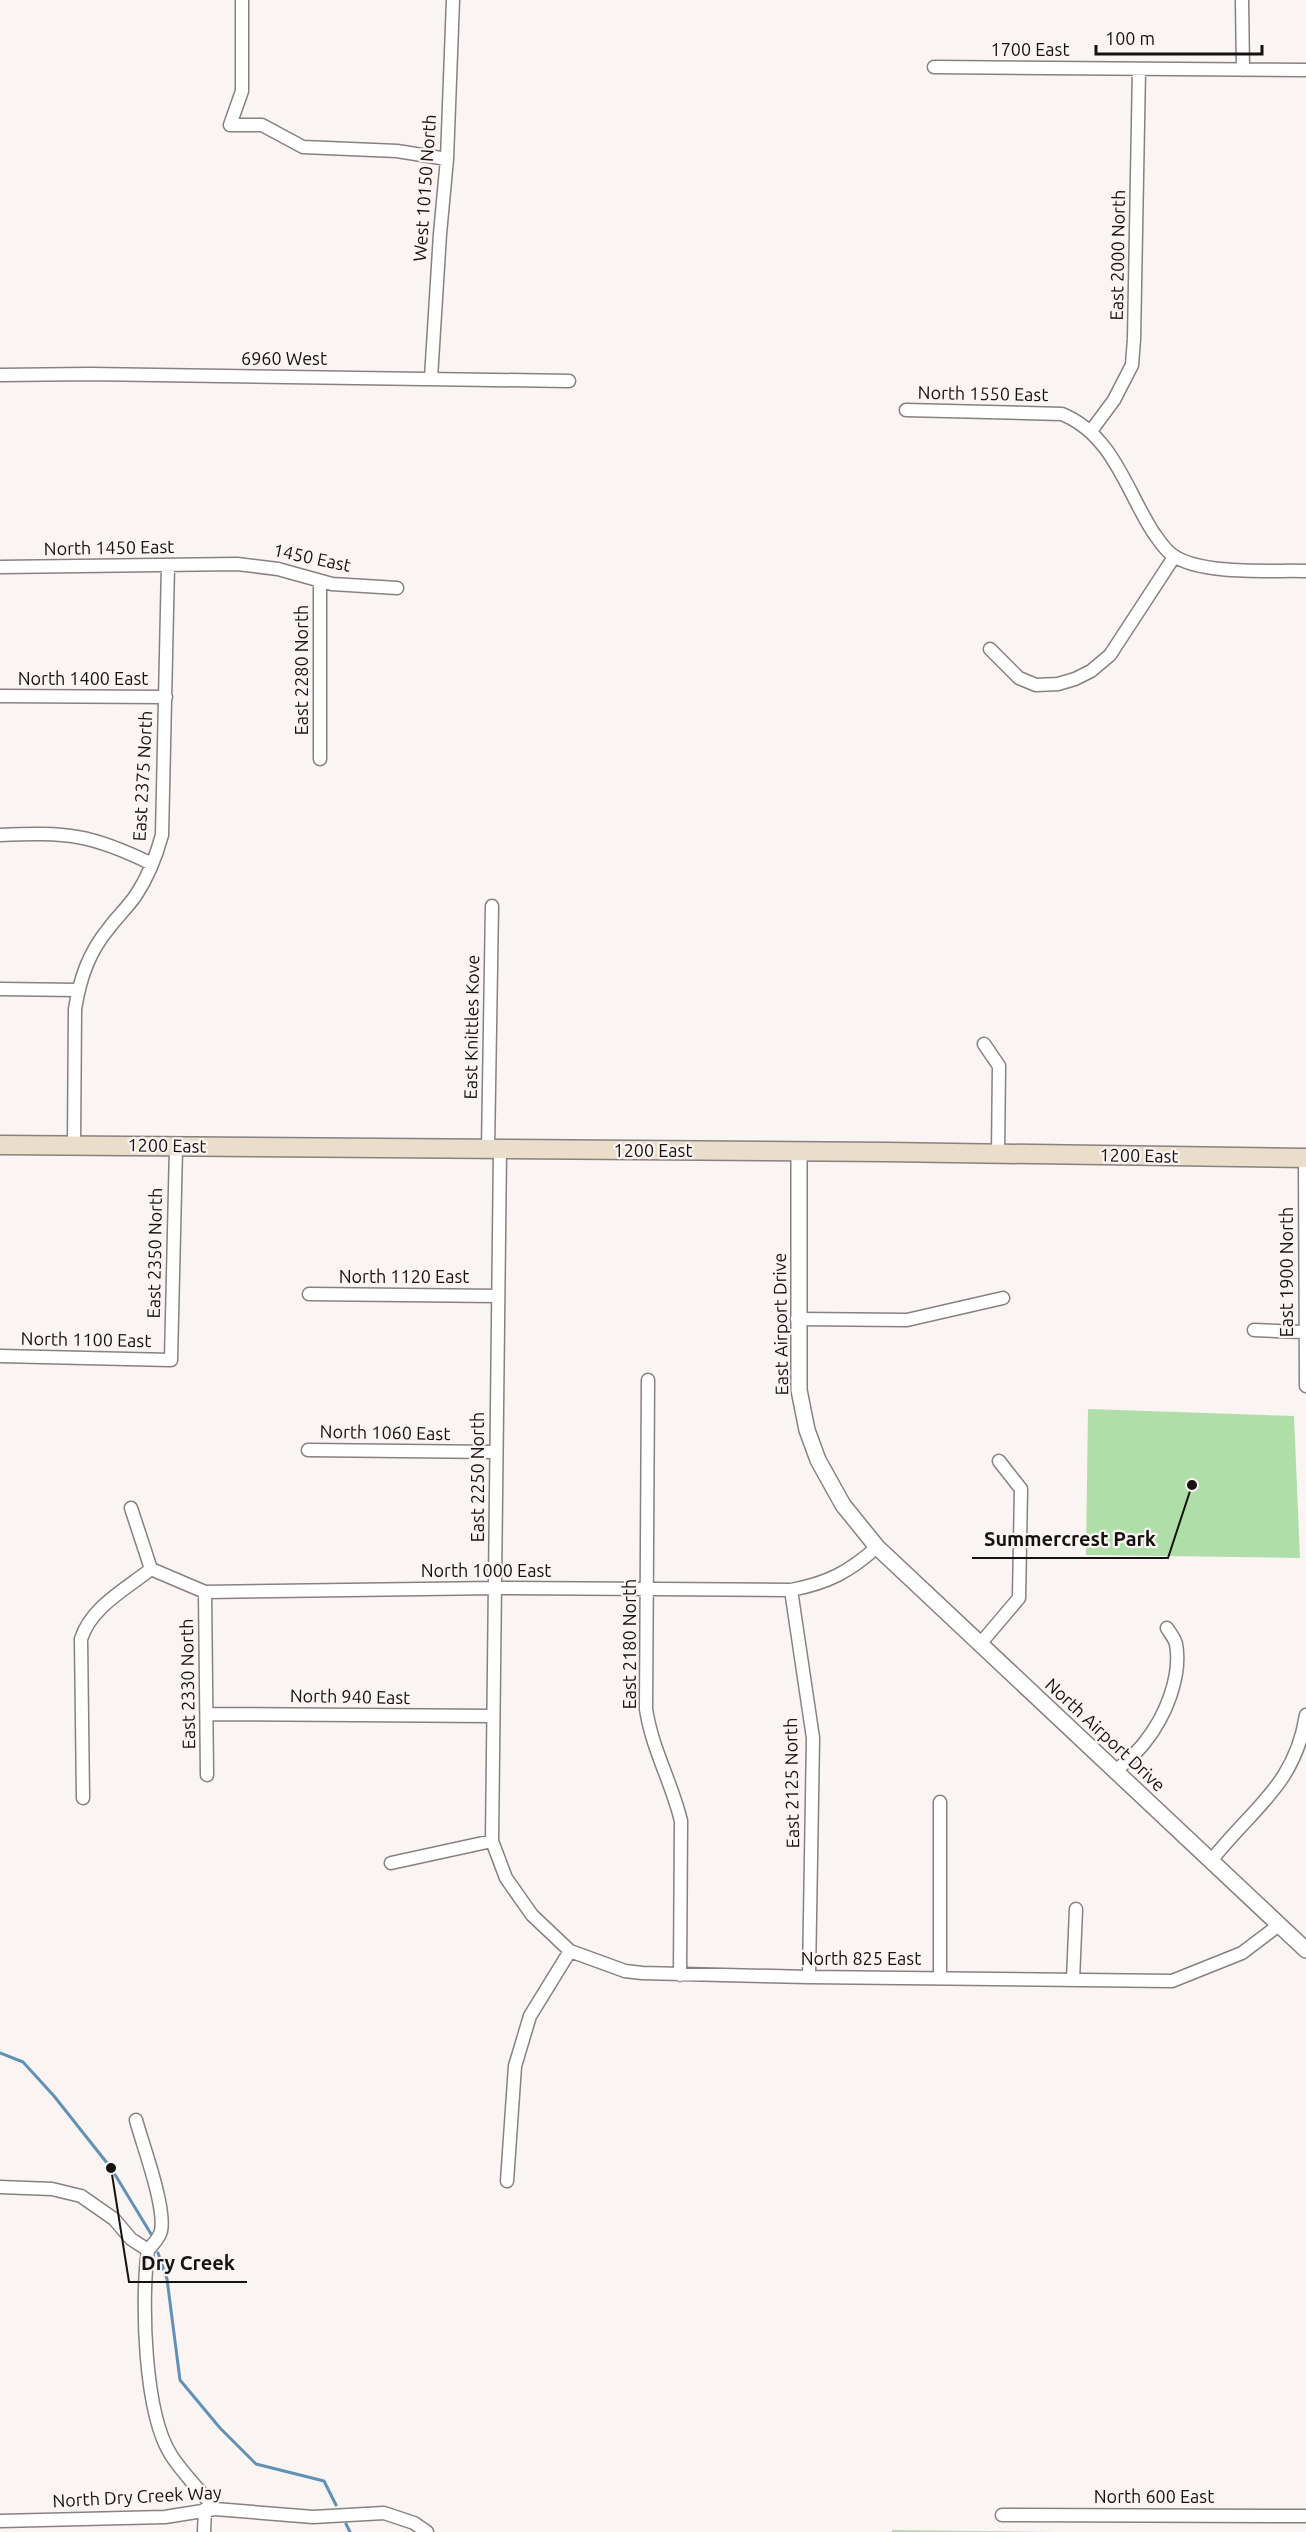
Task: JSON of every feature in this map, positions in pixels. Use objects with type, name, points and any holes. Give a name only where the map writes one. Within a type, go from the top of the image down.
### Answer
[{"type":"main road","name":"1200 East","points":[[0,1144],[1306,1158]]},
{"type":"street","points":[[242,0],[242,91],[231,125],[262,125],[303,147],[397,151],[447,159]]},
{"type":"street","name":"West 10150 North","points":[[432,378],[440,234],[447,159],[453,0]]},
{"type":"street","points":[[1242,0],[1243,70]]},
{"type":"street","name":"1700 East","points":[[934,67],[1306,70]]},
{"type":"street","name":"East 2000 North","points":[[1091,431],[1114,400],[1132,365],[1139,69]]},
{"type":"street","name":"6960 West","points":[[0,375],[569,381]]},
{"type":"street","name":"North 1550 East","points":[[906,410],[1049,412],[1077,420],[1105,446],[1147,522],[1163,546],[1174,557]]},
{"type":"street","points":[[990,649],[1019,678],[1036,685],[1058,684],[1091,671],[1110,655],[1174,557],[1204,568],[1306,571]]},
{"type":"street","name":"North 1450 East","points":[[0,567],[219,564]]},
{"type":"street","name":"1450 East","points":[[219,564],[269,567],[332,584],[397,588]]},
{"type":"street","name":"East 2375 North","points":[[74,1145],[75,1009],[78,990],[90,956],[99,940],[136,896],[152,864],[162,836],[168,565]]},
{"type":"street","name":"East 2280 North","points":[[320,581],[320,759]]},
{"type":"street","name":"North 1400 East","points":[[0,696],[166,697]]},
{"type":"street","points":[[0,835],[52,833],[73,835],[118,848],[152,864]]},
{"type":"street","name":"East Knittles Kove","points":[[492,906],[494,1150]]},
{"type":"street","points":[[0,989],[78,990]]},
{"type":"street","points":[[984,1044],[999,1066],[998,1154]]},
{"type":"street","name":"East 2350 North","points":[[171,1360],[176,1147]]},
{"type":"street","name":"East 2250 North","points":[[492,1841],[498,1296],[494,1150]]},
{"type":"street","name":"East Airport Drive","points":[[799,1151],[797,1319],[799,1390],[818,1460],[843,1505],[877,1547]]},
{"type":"street","name":"East 1900 North","points":[[1306,1158],[1304,1332],[1306,1386]]},
{"type":"street","name":"North 1120 East","points":[[309,1294],[498,1296]]},
{"type":"street","points":[[797,1319],[907,1320],[1003,1298]]},
{"type":"street","points":[[1254,1330],[1304,1332]]},
{"type":"street","name":"North 1100 East","points":[[0,1356],[171,1360]]},
{"type":"street","name":"East 2180 North","points":[[648,1380],[649,1589],[646,1709],[649,1730],[676,1799],[681,1821],[680,1975]]},
{"type":"street","name":"North 1060 East","points":[[308,1450],[496,1452]]},
{"type":"street","points":[[980,1644],[1019,1598],[1021,1489],[999,1461]]},
{"type":"street","points":[[83,1798],[81,1639],[85,1626],[94,1614],[151,1569],[131,1508]]},
{"type":"street","name":"North 1000 East","points":[[151,1569],[206,1592],[496,1588],[791,1590],[819,1585],[842,1574],[861,1562],[877,1547]]},
{"type":"street","name":"North Airport Drive","points":[[877,1547],[1306,1950]]},
{"type":"street","name":"East 2125 North","points":[[791,1590],[813,1738],[809,1977]]},
{"type":"street","name":"East 2330 North","points":[[206,1592],[207,1775]]},
{"type":"street","points":[[1115,1772],[1150,1736],[1164,1712],[1176,1666],[1176,1643],[1167,1628]]},
{"type":"street","name":"North 940 East","points":[[208,1714],[492,1716]]},
{"type":"street","points":[[1211,1861],[1276,1789],[1303,1747],[1306,1715]]},
{"type":"street","points":[[940,1802],[940,1977]]},
{"type":"street","points":[[391,1863],[492,1841]]},
{"type":"street","name":"North 825 East","points":[[492,1841],[506,1878],[532,1915],[570,1951],[626,1971],[680,1975],[1172,1981],[1242,1953],[1279,1925]]},
{"type":"street","points":[[1073,1980],[1076,1909]]},
{"type":"street","points":[[507,2181],[515,2066],[530,2016],[570,1951]]},
{"type":"street","points":[[136,2120],[162,2214],[160,2231],[156,2241],[148,2250],[145,2320],[147,2360],[154,2410],[170,2454],[210,2509],[204,2532]]},
{"type":"street","points":[[0,2187],[52,2189],[81,2196],[114,2219],[131,2240],[148,2250]]},
{"type":"street","name":"North Dry Creek Way","points":[[0,2521],[165,2517],[210,2509],[313,2517],[384,2513],[414,2523],[427,2532]]},
{"type":"street","name":"North 600 East","points":[[1002,2515],[1306,2516]]},
{"type":"green space","points":[[1088,1409],[1294,1416],[1300,1558],[1086,1555]]},
{"type":"green space","points":[[892,2530],[1058,2532],[892,2532]]},
{"type":"waterway","points":[[0,2053],[23,2062],[54,2096],[111,2168],[151,2234]]},
{"type":"waterway","points":[[158,2253],[167,2279],[180,2380],[220,2428],[256,2464],[324,2481],[336,2505]]},
{"type":"waterway","points":[[346,2524],[350,2532]]},
{"type":"place","name":"Summercrest Park","points":[[1192,1485]]},
{"type":"place","name":"Dry Creek","points":[[111,2168]]}]
